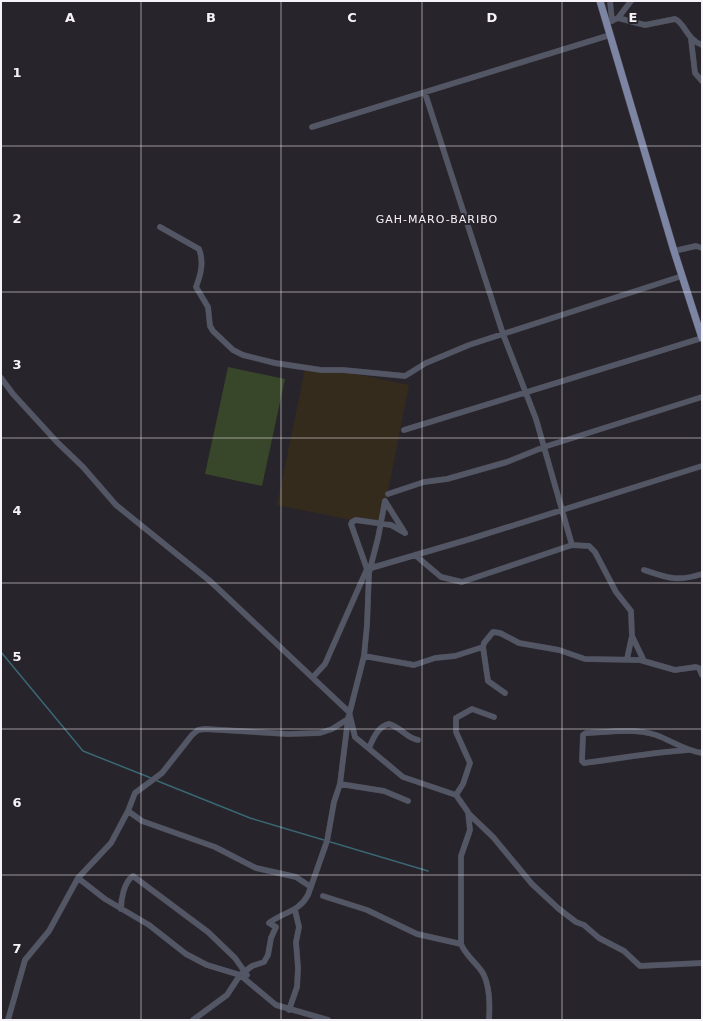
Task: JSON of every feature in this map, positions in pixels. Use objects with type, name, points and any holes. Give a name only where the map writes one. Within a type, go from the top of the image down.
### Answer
[{"type":"main road","points":[[600,1],[612,21],[610,35],[674,251],[702,338]]},
{"type":"street","points":[[610,1],[612,21]]},
{"type":"street","points":[[612,21],[630,1]]},
{"type":"street","points":[[612,21],[645,25],[675,19],[679,20],[692,39],[702,45]]},
{"type":"street","points":[[312,127],[610,35]]},
{"type":"street","points":[[692,39],[695,74],[702,80]]},
{"type":"street","points":[[425,92],[503,334],[527,392],[572,545]]},
{"type":"street","points":[[160,227],[199,249],[202,257],[202,267],[196,287],[208,306],[210,326],[221,340],[233,350],[253,358],[321,370],[343,370],[405,376],[426,363],[469,345],[682,276]]},
{"type":"street","points":[[674,251],[696,246],[702,248]]},
{"type":"street","points":[[404,430],[702,338]]},
{"type":"street","points":[[1,378],[13,394],[57,442],[84,467],[116,505],[210,581],[349,712],[355,737],[403,777],[456,795],[468,812],[496,840],[532,884],[558,909],[576,922],[586,927],[599,938],[624,951],[640,966],[702,963]]},
{"type":"street","points":[[388,494],[424,482],[447,479],[507,462],[544,447],[702,398]]},
{"type":"street","points":[[369,570],[702,466]]},
{"type":"street","points":[[193,1020],[227,995],[240,975],[252,966],[264,962],[268,955],[271,938],[276,927],[270,923],[295,910],[304,903],[311,887],[327,843],[334,802],[340,784],[349,712],[364,656],[368,625],[369,570],[351,524],[356,520],[381,524],[391,525],[405,533],[385,501],[381,524],[369,570],[325,664],[313,677]]},
{"type":"street","points":[[415,555],[441,577],[462,582],[572,545],[589,546],[595,552],[616,592],[631,611],[632,636],[627,659]]},
{"type":"street","points":[[644,570],[673,580],[688,579],[702,574]]},
{"type":"street","points":[[505,693],[488,681],[483,647],[484,643],[491,634],[497,632],[519,643],[559,650],[585,659],[595,661],[627,659],[644,661],[675,670],[696,667],[699,668],[702,675]]},
{"type":"street","points":[[632,636],[644,661]]},
{"type":"street","points":[[364,656],[414,665],[436,658],[455,656],[483,647]]},
{"type":"street","points":[[456,795],[463,784],[470,763],[456,732],[456,718],[472,708],[494,717]]},
{"type":"street","points":[[8,1020],[25,960],[49,930],[78,878],[111,843],[128,811],[135,793],[162,774],[198,730],[205,729],[288,734],[320,733],[332,729],[348,719]]},
{"type":"street","points":[[369,748],[374,736],[381,728],[389,724],[394,725],[411,739],[418,740]]},
{"type":"street","points":[[688,750],[654,752],[634,758],[584,763],[582,761],[583,735],[586,733],[620,731],[651,734],[688,750],[702,753]]},
{"type":"street","points":[[340,784],[384,791],[408,802]]},
{"type":"street","points":[[128,811],[142,821],[215,847],[256,868],[296,877],[311,887]]},
{"type":"street","points":[[468,812],[470,830],[461,856],[461,944],[464,950],[480,969],[486,981],[489,1020]]},
{"type":"street","points":[[121,909],[125,888],[129,879],[133,876],[197,922],[228,951],[245,972],[249,981]]},
{"type":"street","points":[[78,878],[121,909],[149,925],[186,954],[207,965],[240,975],[276,1005],[289,1010],[328,1020]]},
{"type":"street","points":[[323,896],[367,910],[417,934],[461,944]]},
{"type":"street","points":[[289,1010],[297,987],[296,942],[299,927],[295,910]]},
{"type":"shaded area","points":[[306,364],[409,385],[381,526],[277,505]]},
{"type":"green space","points":[[228,367],[285,379],[262,486],[205,474]]},
{"type":"waterway","points":[[1,652],[83,751],[151,778]]},
{"type":"waterway","points":[[155,780],[250,818],[428,871]]},
{"type":"district","name":"GAH-MARO-BARIBO","points":[[437,219]]}]
